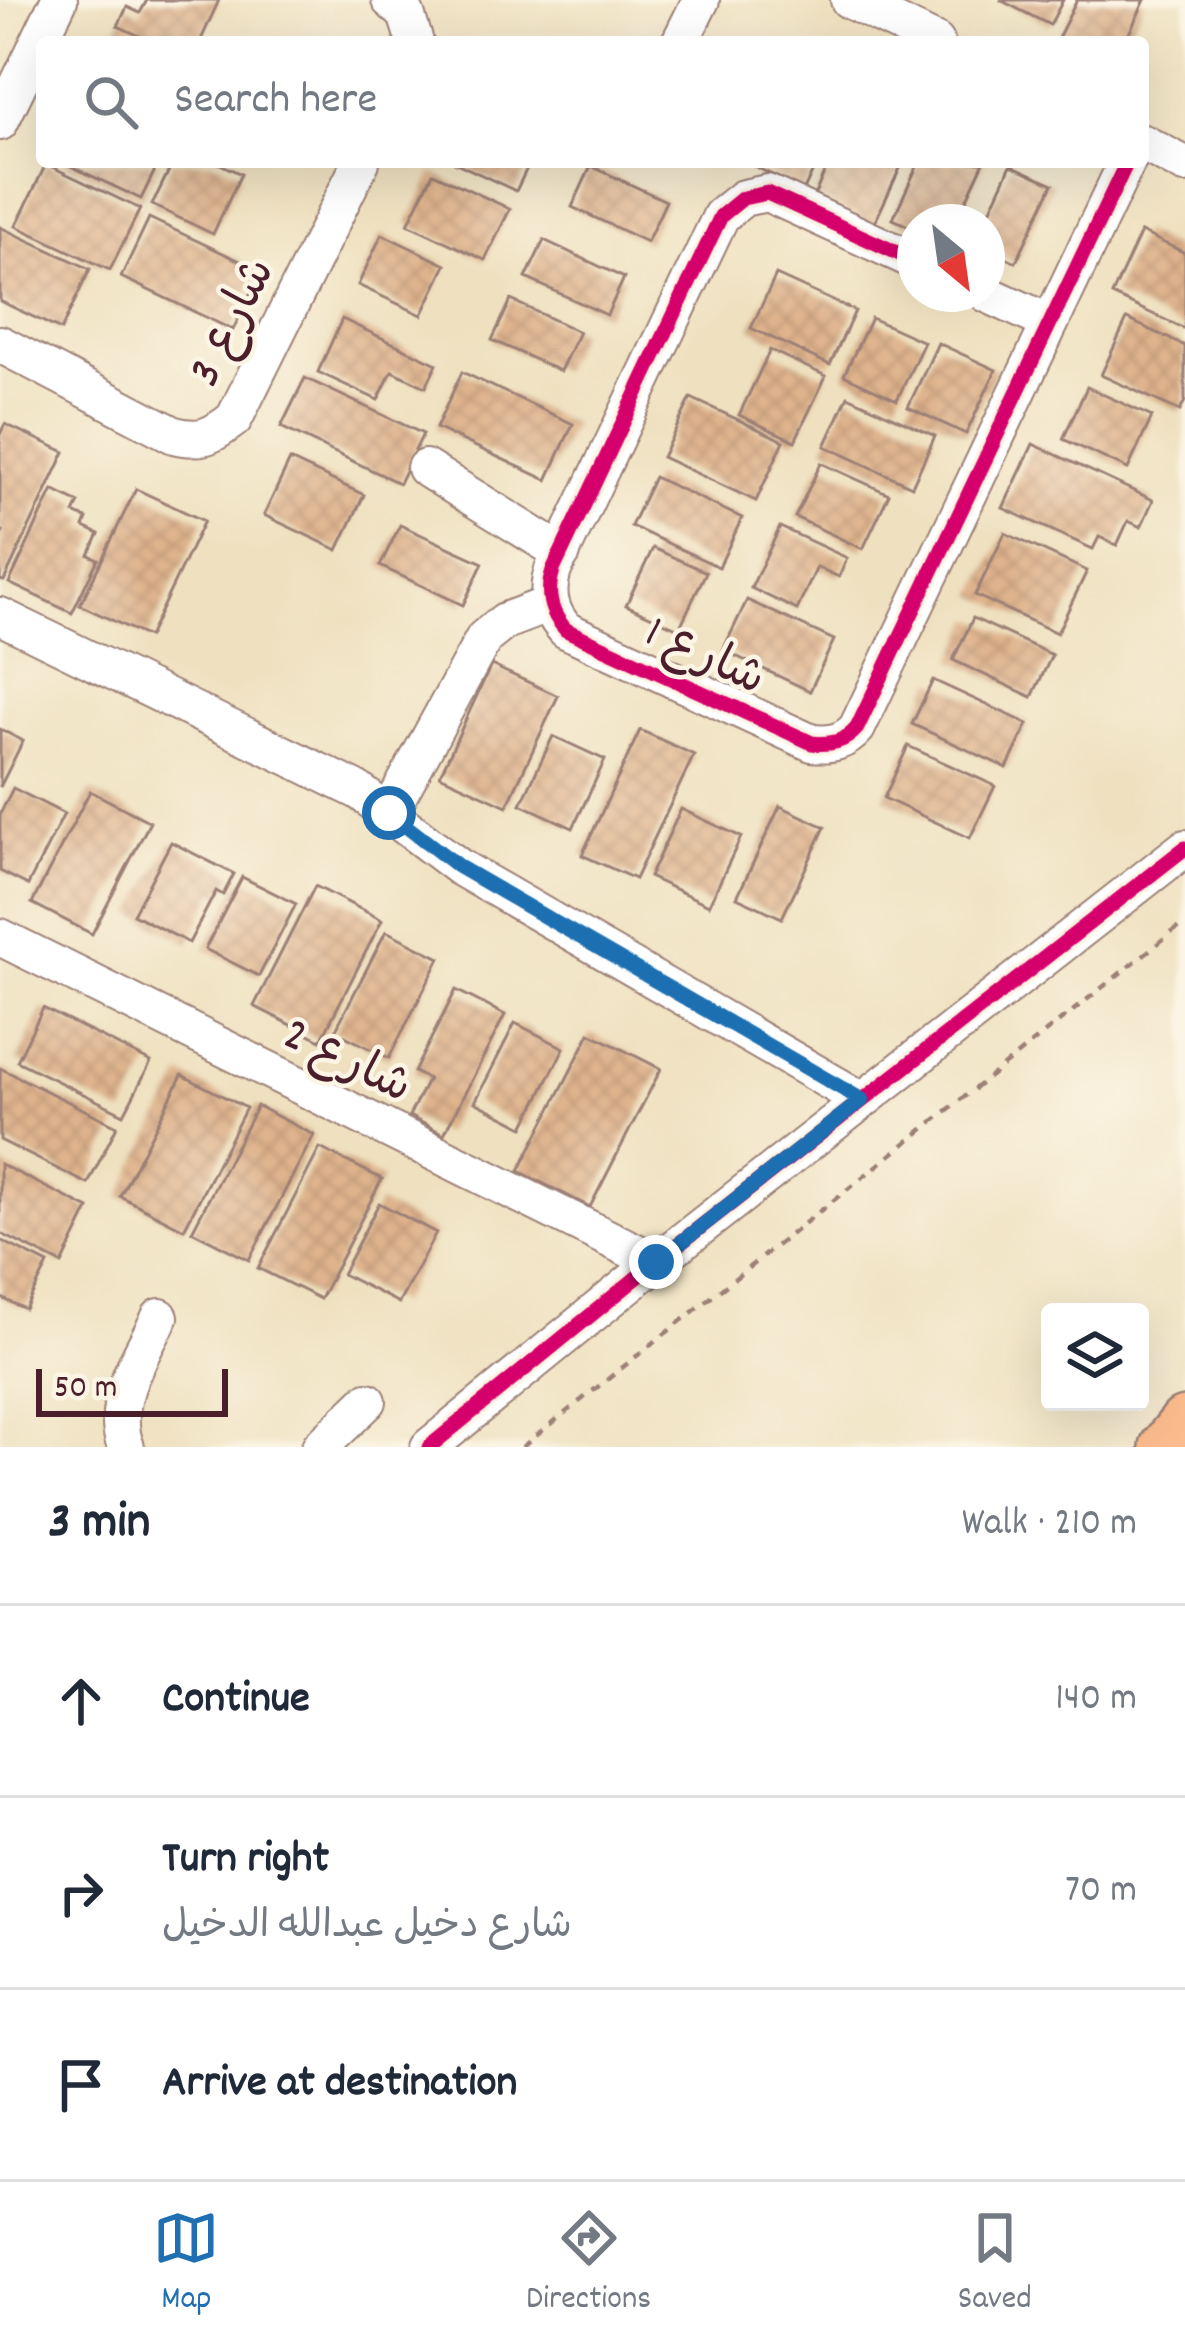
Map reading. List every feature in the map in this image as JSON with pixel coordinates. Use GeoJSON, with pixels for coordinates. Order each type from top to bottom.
{"type":"FeatureCollection","features":[{"type":"Feature","properties":{"kind":"highway"},"geometry":{"type":"LineString","coordinates":[[1166,1447],[1185,1423]]}},
{"type":"Feature","properties":{"kind":"street"},"geometry":{"type":"LineString","coordinates":[[41,36],[58,0]]}},
{"type":"Feature","properties":{"kind":"street"},"geometry":{"type":"LineString","coordinates":[[390,0],[406,14],[413,36]]}},
{"type":"Feature","properties":{"kind":"street"},"geometry":{"type":"LineString","coordinates":[[683,36],[700,0]]}},
{"type":"Feature","properties":{"kind":"street"},"geometry":{"type":"LineString","coordinates":[[849,0],[924,36]]}},
{"type":"Feature","properties":{"kind":"street"},"geometry":{"type":"LineString","coordinates":[[0,122],[36,46]]}},
{"type":"Feature","properties":{"kind":"street"},"geometry":{"type":"LineString","coordinates":[[1149,146],[1185,165]]}},
{"type":"Feature","properties":{"kind":"street","name":"شارع 3"},"geometry":{"type":"LineString","coordinates":[[0,344],[174,435],[193,440],[215,434],[235,419],[359,168]]}},
{"type":"Feature","properties":{"kind":"street","name":"شارع 1"},"geometry":{"type":"LineString","coordinates":[[550,604],[566,630],[812,743],[842,740],[857,728],[1124,168]]}},
{"type":"Feature","properties":{"kind":"street"},"geometry":{"type":"LineString","coordinates":[[389,813],[484,638],[505,621],[550,604],[550,581],[562,553],[721,216],[743,198],[767,193],[897,253]]}},
{"type":"Feature","properties":{"kind":"street"},"geometry":{"type":"LineString","coordinates":[[1005,302],[1050,323]]}},
{"type":"Feature","properties":{"kind":"street"},"geometry":{"type":"LineString","coordinates":[[425,468],[562,553]]}},
{"type":"Feature","properties":{"kind":"street"},"geometry":{"type":"LineString","coordinates":[[0,616],[359,791],[459,867],[862,1100]]}},
{"type":"Feature","properties":{"kind":"street"},"geometry":{"type":"LineString","coordinates":[[429,1447],[656,1262],[1185,848]]}},
{"type":"Feature","properties":{"kind":"street","name":"شارع 2"},"geometry":{"type":"LineString","coordinates":[[3,946],[656,1262]]}},
{"type":"Feature","properties":{"kind":"street"},"geometry":{"type":"LineString","coordinates":[[126,1447],[120,1413],[125,1390],[160,1317]]}},
{"type":"Feature","properties":{"kind":"street"},"geometry":{"type":"LineString","coordinates":[[320,1447],[368,1401]]}},
{"type":"Feature","properties":{"kind":"path"},"geometry":{"type":"LineString","coordinates":[[522,1447],[1185,922]]}},
{"type":"Feature","properties":{"kind":"building"},"geometry":{"type":"Polygon","coordinates":[[[147,0],[219,0],[203,36],[140,36],[118,26],[127,7],[140,13],[147,0]]]}},
{"type":"Feature","properties":{"kind":"building"},"geometry":{"type":"Polygon","coordinates":[[[1000,0],[1063,0],[1050,25],[1000,0]]]}},
{"type":"Feature","properties":{"kind":"building"},"geometry":{"type":"Polygon","coordinates":[[[1077,0],[1145,0],[1128,36],[1059,36],[1077,0]]]}},
{"type":"Feature","properties":{"kind":"building"},"geometry":{"type":"Polygon","coordinates":[[[44,168],[54,168],[140,209],[110,270],[16,226],[44,168]]]}},
{"type":"Feature","properties":{"kind":"building"},"geometry":{"type":"Polygon","coordinates":[[[75,168],[156,168],[141,199],[75,168]]]}},
{"type":"Feature","properties":{"kind":"building"},"geometry":{"type":"Polygon","coordinates":[[[170,168],[228,168],[241,174],[213,234],[152,205],[170,168]]]}},
{"type":"Feature","properties":{"kind":"building"},"geometry":{"type":"Polygon","coordinates":[[[467,168],[527,168],[516,191],[467,168]]]}},
{"type":"Feature","properties":{"kind":"building"},"geometry":{"type":"Polygon","coordinates":[[[590,168],[666,201],[647,242],[572,207],[590,168]]]}},
{"type":"Feature","properties":{"kind":"building"},"geometry":{"type":"Polygon","coordinates":[[[758,168],[814,168],[804,190],[758,168]]]}},
{"type":"Feature","properties":{"kind":"building"},"geometry":{"type":"Polygon","coordinates":[[[826,168],[900,168],[874,224],[814,196],[826,168]]]}},
{"type":"Feature","properties":{"kind":"building"},"geometry":{"type":"Polygon","coordinates":[[[916,168],[981,168],[964,204],[900,204],[916,168]]]}},
{"type":"Feature","properties":{"kind":"building"},"geometry":{"type":"Polygon","coordinates":[[[1010,168],[1053,184],[1016,262],[1005,257],[1005,204],[993,204],[1010,168]]]}},
{"type":"Feature","properties":{"kind":"building"},"geometry":{"type":"Polygon","coordinates":[[[433,173],[510,209],[485,260],[408,224],[433,173]]]}},
{"type":"Feature","properties":{"kind":"building"},"geometry":{"type":"Polygon","coordinates":[[[149,218],[261,271],[233,330],[121,277],[149,218]]]}},
{"type":"Feature","properties":{"kind":"building"},"geometry":{"type":"Polygon","coordinates":[[[0,227],[90,269],[61,330],[0,301],[0,227]]]}},
{"type":"Feature","properties":{"kind":"building"},"geometry":{"type":"Polygon","coordinates":[[[1141,232],[1185,253],[1185,329],[1112,295],[1141,232]]]}},
{"type":"Feature","properties":{"kind":"building"},"geometry":{"type":"Polygon","coordinates":[[[382,234],[446,265],[422,315],[358,285],[382,234]]]}},
{"type":"Feature","properties":{"kind":"building"},"geometry":{"type":"Polygon","coordinates":[[[544,240],[624,278],[607,315],[526,278],[544,240]]]}},
{"type":"Feature","properties":{"kind":"building"},"geometry":{"type":"Polygon","coordinates":[[[776,275],[855,311],[830,365],[751,328],[776,275]]]}},
{"type":"Feature","properties":{"kind":"building"},"geometry":{"type":"Polygon","coordinates":[[[511,300],[579,332],[560,371],[492,340],[511,300]]]}},
{"type":"Feature","properties":{"kind":"building"},"geometry":{"type":"Polygon","coordinates":[[[871,318],[924,342],[897,400],[844,375],[871,318]]]}},
{"type":"Feature","properties":{"kind":"building"},"geometry":{"type":"Polygon","coordinates":[[[342,319],[437,364],[426,387],[392,371],[378,400],[318,372],[342,319]]]}},
{"type":"Feature","properties":{"kind":"building"},"geometry":{"type":"Polygon","coordinates":[[[1127,319],[1185,346],[1185,401],[1180,411],[1101,375],[1127,319]]]}},
{"type":"Feature","properties":{"kind":"building"},"geometry":{"type":"Polygon","coordinates":[[[938,343],[996,370],[966,434],[908,407],[938,343]]]}},
{"type":"Feature","properties":{"kind":"building"},"geometry":{"type":"Polygon","coordinates":[[[770,350],[826,376],[795,441],[739,415],[770,350]]]}},
{"type":"Feature","properties":{"kind":"building"},"geometry":{"type":"Polygon","coordinates":[[[462,372],[573,424],[547,480],[436,428],[462,372]]]}},
{"type":"Feature","properties":{"kind":"building"},"geometry":{"type":"Polygon","coordinates":[[[305,378],[423,434],[399,483],[281,427],[305,378]]]}},
{"type":"Feature","properties":{"kind":"building"},"geometry":{"type":"Polygon","coordinates":[[[1087,387],[1152,417],[1128,469],[1063,439],[1087,387]]]}},
{"type":"Feature","properties":{"kind":"building"},"geometry":{"type":"Polygon","coordinates":[[[848,396],[935,436],[912,486],[825,446],[848,396]]]}},
{"type":"Feature","properties":{"kind":"building"},"geometry":{"type":"Polygon","coordinates":[[[691,398],[784,441],[756,501],[662,457],[691,398]]]}},
{"type":"Feature","properties":{"kind":"building"},"geometry":{"type":"Polygon","coordinates":[[[5,424],[65,452],[4,581],[0,580],[0,434],[5,424]]]}},
{"type":"Feature","properties":{"kind":"building"},"geometry":{"type":"Polygon","coordinates":[[[1033,444],[1153,500],[1141,527],[1128,521],[1117,545],[1099,537],[1093,549],[1003,508],[1033,444]]]}},
{"type":"Feature","properties":{"kind":"building"},"geometry":{"type":"Polygon","coordinates":[[[290,460],[364,495],[338,550],[264,515],[290,460]]]}},
{"type":"Feature","properties":{"kind":"building"},"geometry":{"type":"Polygon","coordinates":[[[821,463],[889,494],[863,549],[795,517],[821,463]]]}},
{"type":"Feature","properties":{"kind":"building"},"geometry":{"type":"Polygon","coordinates":[[[654,477],[742,518],[719,567],[631,526],[654,477]]]}},
{"type":"Feature","properties":{"kind":"building"},"geometry":{"type":"Polygon","coordinates":[[[136,489],[204,521],[148,637],[80,605],[136,489]]]}},
{"type":"Feature","properties":{"kind":"building"},"geometry":{"type":"Polygon","coordinates":[[[53,490],[79,503],[74,513],[87,519],[84,527],[99,534],[89,555],[98,559],[72,613],[9,583],[53,490]]]}},
{"type":"Feature","properties":{"kind":"building"},"geometry":{"type":"Polygon","coordinates":[[[400,525],[483,563],[463,605],[380,566],[400,525]]]}},
{"type":"Feature","properties":{"kind":"building"},"geometry":{"type":"Polygon","coordinates":[[[780,527],[847,558],[839,577],[817,567],[797,610],[751,588],[780,527]]]}},
{"type":"Feature","properties":{"kind":"building"},"geometry":{"type":"Polygon","coordinates":[[[1005,533],[1087,571],[1057,633],[975,595],[1005,533]]]}},
{"type":"Feature","properties":{"kind":"building"},"geometry":{"type":"Polygon","coordinates":[[[653,548],[706,572],[679,629],[626,605],[653,548]]]}},
{"type":"Feature","properties":{"kind":"building"},"geometry":{"type":"Polygon","coordinates":[[[747,600],[834,640],[810,691],[723,650],[747,600]]]}},
{"type":"Feature","properties":{"kind":"building"},"geometry":{"type":"Polygon","coordinates":[[[973,618],[1052,655],[1032,697],[953,660],[973,618]]]}},
{"type":"Feature","properties":{"kind":"building"},"geometry":{"type":"Polygon","coordinates":[[[491,665],[558,696],[507,806],[440,775],[491,665]]]}},
{"type":"Feature","properties":{"kind":"building"},"geometry":{"type":"Polygon","coordinates":[[[933,680],[1028,724],[1007,768],[912,724],[933,680]]]}},
{"type":"Feature","properties":{"kind":"building"},"geometry":{"type":"Polygon","coordinates":[[[0,729],[23,741],[0,787],[0,729]]]}},
{"type":"Feature","properties":{"kind":"building"},"geometry":{"type":"Polygon","coordinates":[[[640,730],[694,755],[635,879],[582,855],[640,730]]]}},
{"type":"Feature","properties":{"kind":"building"},"geometry":{"type":"Polygon","coordinates":[[[553,736],[605,760],[573,828],[521,804],[553,736]]]}},
{"type":"Feature","properties":{"kind":"building"},"geometry":{"type":"Polygon","coordinates":[[[908,746],[995,786],[970,838],[884,798],[908,746]]]}},
{"type":"Feature","properties":{"kind":"building"},"geometry":{"type":"Polygon","coordinates":[[[13,788],[64,814],[28,885],[0,871],[0,814],[13,788]]]}},
{"type":"Feature","properties":{"kind":"building"},"geometry":{"type":"Polygon","coordinates":[[[90,791],[150,822],[92,934],[32,903],[90,791]]]}},
{"type":"Feature","properties":{"kind":"building"},"geometry":{"type":"Polygon","coordinates":[[[780,806],[825,827],[782,918],[737,897],[780,806]]]}},
{"type":"Feature","properties":{"kind":"building"},"geometry":{"type":"Polygon","coordinates":[[[681,809],[741,837],[709,905],[649,877],[681,809]]]}},
{"type":"Feature","properties":{"kind":"building"},"geometry":{"type":"Polygon","coordinates":[[[171,842],[234,874],[223,895],[216,891],[189,943],[133,914],[171,842]]]}},
{"type":"Feature","properties":{"kind":"building"},"geometry":{"type":"Polygon","coordinates":[[[242,877],[296,904],[259,976],[205,949],[242,877]]]}},
{"type":"Feature","properties":{"kind":"building"},"geometry":{"type":"Polygon","coordinates":[[[315,886],[382,920],[321,1040],[254,1006],[315,886]]]}},
{"type":"Feature","properties":{"kind":"building"},"geometry":{"type":"Polygon","coordinates":[[[386,931],[440,958],[389,1058],[335,1031],[386,931]]]}},
{"type":"Feature","properties":{"kind":"building"},"geometry":{"type":"Polygon","coordinates":[[[456,990],[505,1015],[444,1134],[409,1116],[428,1079],[414,1072],[456,990]]]}},
{"type":"Feature","properties":{"kind":"building"},"geometry":{"type":"Polygon","coordinates":[[[43,1008],[151,1062],[124,1114],[17,1061],[43,1008]]]}},
{"type":"Feature","properties":{"kind":"building"},"geometry":{"type":"Polygon","coordinates":[[[515,1023],[564,1048],[524,1127],[475,1102],[515,1023]]]}},
{"type":"Feature","properties":{"kind":"building"},"geometry":{"type":"Polygon","coordinates":[[[590,1033],[661,1069],[590,1207],[519,1171],[590,1033]]]}},
{"type":"Feature","properties":{"kind":"building"},"geometry":{"type":"Polygon","coordinates":[[[0,1068],[117,1126],[88,1184],[0,1140],[0,1068]]]}},
{"type":"Feature","properties":{"kind":"building"},"geometry":{"type":"Polygon","coordinates":[[[182,1075],[246,1108],[184,1229],[120,1196],[182,1075]]]}},
{"type":"Feature","properties":{"kind":"building"},"geometry":{"type":"Polygon","coordinates":[[[257,1106],[314,1135],[249,1260],[192,1231],[257,1106]]]}},
{"type":"Feature","properties":{"kind":"building"},"geometry":{"type":"Polygon","coordinates":[[[320,1148],[382,1179],[320,1299],[258,1268],[320,1148]]]}},
{"type":"Feature","properties":{"kind":"building"},"geometry":{"type":"Polygon","coordinates":[[[0,1164],[89,1209],[62,1264],[0,1233],[0,1164]]]}},
{"type":"Feature","properties":{"kind":"building"},"geometry":{"type":"Polygon","coordinates":[[[379,1203],[436,1233],[399,1303],[342,1274],[379,1203]]]}},
{"type":"Feature","properties":{"kind":"building"},"geometry":{"type":"Polygon","coordinates":[[[0,1240],[48,1264],[25,1309],[0,1297],[0,1240]]]}},
{"type":"Feature","properties":{"kind":"cycle path"},"geometry":{"type":"LineString","coordinates":[[897,253],[767,193],[743,198],[721,216],[553,570],[551,602],[566,630],[812,743],[837,742],[852,733],[1124,168]]}},
{"type":"Feature","properties":{"kind":"cycle path"},"geometry":{"type":"LineString","coordinates":[[429,1447],[656,1262],[1185,848]]}},
{"type":"Feature","properties":{"kind":"route"},"geometry":{"type":"LineString","coordinates":[[389,813],[459,867],[862,1100],[656,1262]]}}]}
